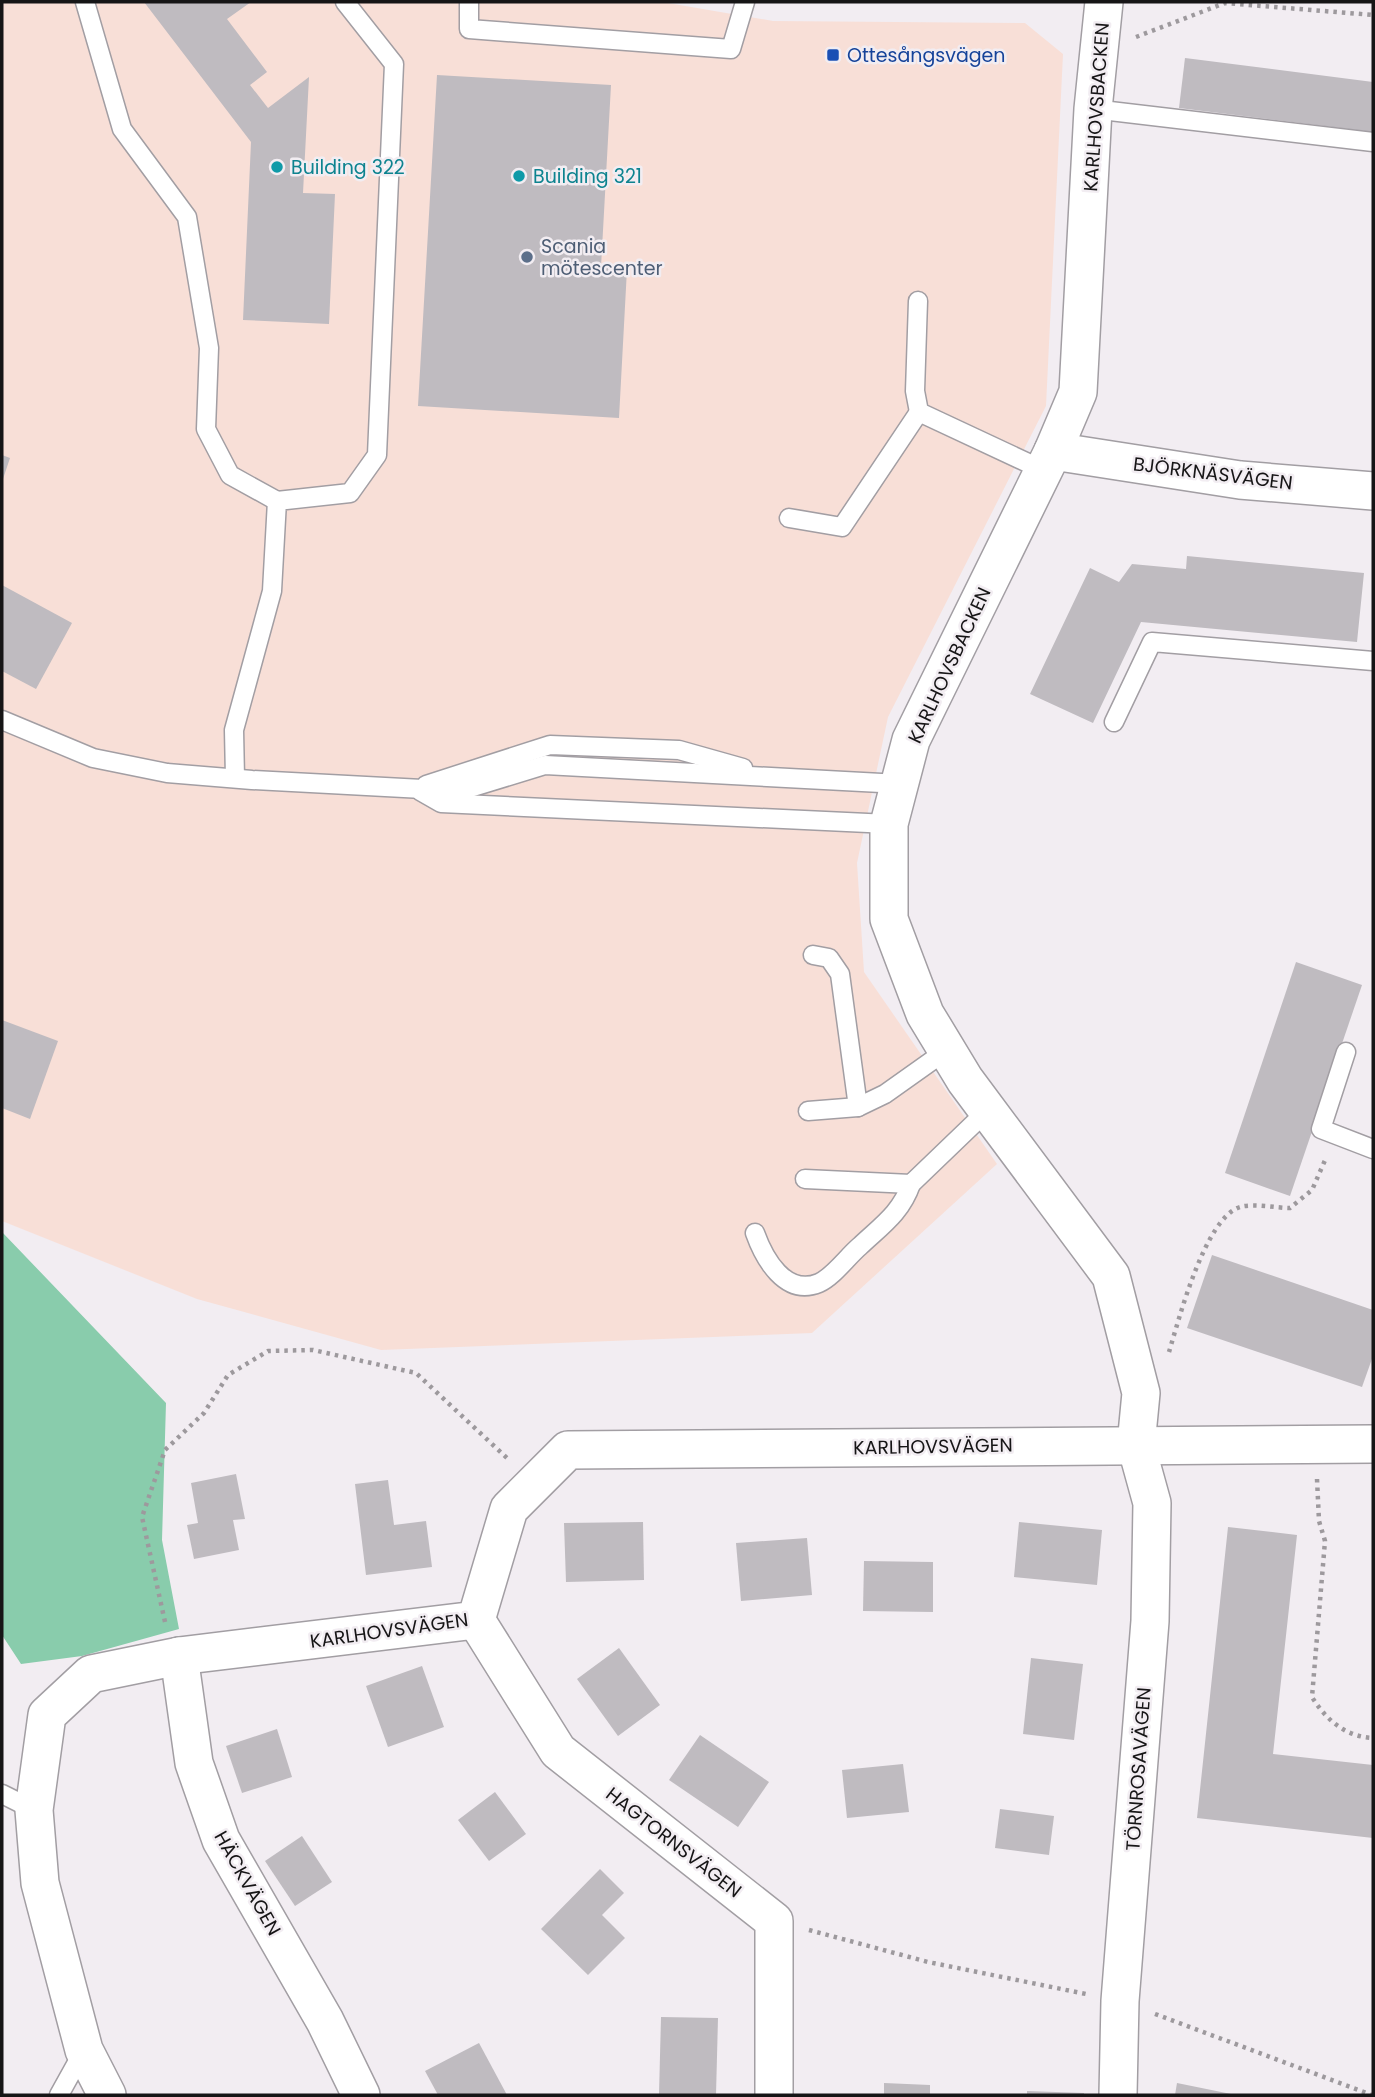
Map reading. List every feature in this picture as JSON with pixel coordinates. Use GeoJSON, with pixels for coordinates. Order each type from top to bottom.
{"type":"FeatureCollection","features":[{"type":"Feature","properties":{"kind":"street","name":"KARLHOVSBACKEN"},"geometry":{"type":"LineString","coordinates":[[1104,2],[1093,109],[1078,392],[1048,461],[911,740],[889,824],[889,919],[925,1014],[947,1050],[1111,1276],[1141,1393],[1136,1444]]}},
{"type":"Feature","properties":{"kind":"street","name":"BJÖRKNÄSVÄGEN"},"geometry":{"type":"LineString","coordinates":[[1048,461],[1373,491]]}},
{"type":"Feature","properties":{"kind":"street","name":"KARLHOVSVÄGEN"},"geometry":{"type":"LineString","coordinates":[[107,2095],[84,2050],[40,1882],[34,1810],[47,1715],[71,1689],[91,1674],[179,1656],[476,1620],[509,1509],[568,1450],[1316,1442],[1373,1444]]}},
{"type":"Feature","properties":{"kind":"street","name":"TÖRNROSAVÄGEN"},"geometry":{"type":"LineString","coordinates":[[1118,2095],[1120,2001],[1150,1621],[1153,1503],[1136,1444]]}},
{"type":"Feature","properties":{"kind":"street","name":"HAGTORNSVÄGEN"},"geometry":{"type":"LineString","coordinates":[[476,1620],[558,1751],[774,1921]]}},
{"type":"Feature","properties":{"kind":"street","name":"HÄCKVÄGEN"},"geometry":{"type":"LineString","coordinates":[[179,1656],[194,1763],[221,1840],[325,2021],[361,2095]]}},
{"type":"Feature","properties":{"kind":"street"},"geometry":{"type":"LineString","coordinates":[[774,1921],[774,2095]]}},
{"type":"Feature","properties":{"kind":"lane"},"geometry":{"type":"LineString","coordinates":[[85,2],[122,129],[187,217],[209,348],[206,429],[230,475],[277,501],[350,493],[377,455],[394,64],[345,2]]}},
{"type":"Feature","properties":{"kind":"lane"},"geometry":{"type":"LineString","coordinates":[[469,2],[469,29],[732,49],[745,2]]}},
{"type":"Feature","properties":{"kind":"lane"},"geometry":{"type":"LineString","coordinates":[[1093,109],[1373,142]]}},
{"type":"Feature","properties":{"kind":"lane"},"geometry":{"type":"LineString","coordinates":[[789,518],[842,527],[919,412],[915,391],[918,301]]}},
{"type":"Feature","properties":{"kind":"lane"},"geometry":{"type":"LineString","coordinates":[[919,412],[1048,461]]}},
{"type":"Feature","properties":{"kind":"lane"},"geometry":{"type":"LineString","coordinates":[[235,778],[234,730],[272,591],[277,501]]}},
{"type":"Feature","properties":{"kind":"lane"},"geometry":{"type":"LineString","coordinates":[[1114,722],[1152,642],[1373,661]]}},
{"type":"Feature","properties":{"kind":"lane"},"geometry":{"type":"LineString","coordinates":[[2,720],[93,758],[167,773],[235,778],[460,791],[545,765],[900,784]]}},
{"type":"Feature","properties":{"kind":"lane"},"geometry":{"type":"LineString","coordinates":[[416,788],[441,803],[889,824]]}},
{"type":"Feature","properties":{"kind":"lane"},"geometry":{"type":"LineString","coordinates":[[813,955],[829,958],[840,974],[858,1107]]}},
{"type":"Feature","properties":{"kind":"lane"},"geometry":{"type":"LineString","coordinates":[[808,1111],[858,1107],[885,1094],[947,1050]]}},
{"type":"Feature","properties":{"kind":"lane"},"geometry":{"type":"LineString","coordinates":[[1346,1052],[1321,1129],[1373,1149]]}},
{"type":"Feature","properties":{"kind":"lane"},"geometry":{"type":"LineString","coordinates":[[755,1233],[764,1257],[780,1277],[800,1285],[820,1283],[903,1205],[912,1184],[988,1110]]}},
{"type":"Feature","properties":{"kind":"lane"},"geometry":{"type":"LineString","coordinates":[[805,1179],[912,1184]]}},
{"type":"Feature","properties":{"kind":"lane"},"geometry":{"type":"LineString","coordinates":[[2,1794],[34,1810]]}},
{"type":"Feature","properties":{"kind":"lane"},"geometry":{"type":"LineString","coordinates":[[59,2095],[84,2050]]}},
{"type":"Feature","properties":{"kind":"path"},"geometry":{"type":"LineString","coordinates":[[1100,51],[1226,2],[1373,15]]}},
{"type":"Feature","properties":{"kind":"path"},"geometry":{"type":"LineString","coordinates":[[1141,1393],[1166,1364],[1196,1268],[1223,1219],[1240,1207],[1290,1208],[1312,1189],[1337,1135]]}},
{"type":"Feature","properties":{"kind":"path"},"geometry":{"type":"LineString","coordinates":[[179,1656],[161,1610],[142,1517],[164,1450],[204,1413],[228,1375],[268,1351],[313,1350],[416,1373],[534,1483]]}},
{"type":"Feature","properties":{"kind":"path"},"geometry":{"type":"LineString","coordinates":[[1316,1442],[1319,1521],[1325,1541],[1312,1697],[1321,1712],[1336,1725],[1357,1737],[1373,1738]]}},
{"type":"Feature","properties":{"kind":"path"},"geometry":{"type":"LineString","coordinates":[[774,1921],[928,1962],[1120,2001],[1372,2095]]}},
{"type":"Feature","properties":{"kind":"shaded area"},"geometry":{"type":"Polygon","coordinates":[[[2,2],[662,2],[773,21],[1025,23],[1063,54],[1046,406],[888,717],[857,863],[864,972],[997,1164],[812,1333],[381,1350],[197,1299],[2,1221],[2,2]]]}},
{"type":"Feature","properties":{"kind":"green space"},"geometry":{"type":"Polygon","coordinates":[[[2,1232],[166,1403],[162,1540],[179,1629],[82,1656],[21,1664],[2,1635],[2,1232]]]}},
{"type":"Feature","properties":{"kind":"building","name":"Building 322"},"geometry":{"type":"Polygon","coordinates":[[[144,2],[251,2],[227,19],[267,72],[250,85],[268,108],[309,77],[303,193],[335,194],[329,324],[243,320],[251,142],[144,2]]]}},
{"type":"Feature","properties":{"kind":"building"},"geometry":{"type":"Polygon","coordinates":[[[1185,58],[1373,82],[1373,132],[1179,108],[1185,58]]]}},
{"type":"Feature","properties":{"kind":"building","name":"Building 321"},"geometry":{"type":"Polygon","coordinates":[[[437,75],[611,85],[601,267],[627,269],[619,418],[418,406],[437,75]]]}},
{"type":"Feature","properties":{"kind":"building"},"geometry":{"type":"Polygon","coordinates":[[[2,455],[10,458],[2,482],[2,455]]]}},
{"type":"Feature","properties":{"kind":"building"},"geometry":{"type":"Polygon","coordinates":[[[1187,556],[1364,573],[1357,642],[1141,622],[1093,723],[1030,694],[1090,568],[1119,582],[1132,564],[1186,569],[1187,556]]]}},
{"type":"Feature","properties":{"kind":"building"},"geometry":{"type":"Polygon","coordinates":[[[2,585],[72,623],[36,689],[2,671],[2,585]]]}},
{"type":"Feature","properties":{"kind":"building"},"geometry":{"type":"Polygon","coordinates":[[[1296,962],[1362,985],[1290,1196],[1225,1173],[1296,962]]]}},
{"type":"Feature","properties":{"kind":"building"},"geometry":{"type":"Polygon","coordinates":[[[2,1020],[58,1041],[30,1119],[2,1108],[2,1020]]]}},
{"type":"Feature","properties":{"kind":"building"},"geometry":{"type":"Polygon","coordinates":[[[1212,1255],[1373,1310],[1373,1356],[1362,1387],[1187,1328],[1212,1255]]]}},
{"type":"Feature","properties":{"kind":"building"},"geometry":{"type":"Polygon","coordinates":[[[236,1474],[245,1519],[233,1520],[239,1550],[194,1559],[187,1525],[198,1523],[191,1483],[236,1474]]]}},
{"type":"Feature","properties":{"kind":"building"},"geometry":{"type":"Polygon","coordinates":[[[388,1480],[394,1525],[426,1521],[432,1567],[366,1575],[355,1484],[388,1480]]]}},
{"type":"Feature","properties":{"kind":"building"},"geometry":{"type":"Polygon","coordinates":[[[643,1522],[644,1580],[566,1582],[564,1523],[643,1522]]]}},
{"type":"Feature","properties":{"kind":"building"},"geometry":{"type":"Polygon","coordinates":[[[1019,1522],[1102,1530],[1097,1585],[1014,1577],[1019,1522]]]}},
{"type":"Feature","properties":{"kind":"building"},"geometry":{"type":"Polygon","coordinates":[[[1228,1527],[1297,1535],[1273,1754],[1373,1765],[1373,1838],[1197,1818],[1228,1527]]]}},
{"type":"Feature","properties":{"kind":"building"},"geometry":{"type":"Polygon","coordinates":[[[807,1538],[812,1595],[741,1601],[736,1543],[807,1538]]]}},
{"type":"Feature","properties":{"kind":"building"},"geometry":{"type":"Polygon","coordinates":[[[864,1561],[933,1562],[933,1612],[863,1611],[864,1561]]]}},
{"type":"Feature","properties":{"kind":"building"},"geometry":{"type":"Polygon","coordinates":[[[619,1648],[660,1705],[618,1736],[577,1679],[619,1648]]]}},
{"type":"Feature","properties":{"kind":"building"},"geometry":{"type":"Polygon","coordinates":[[[1031,1658],[1083,1664],[1074,1740],[1023,1734],[1031,1658]]]}},
{"type":"Feature","properties":{"kind":"building"},"geometry":{"type":"Polygon","coordinates":[[[422,1666],[444,1727],[388,1747],[366,1686],[422,1666]]]}},
{"type":"Feature","properties":{"kind":"building"},"geometry":{"type":"Polygon","coordinates":[[[277,1729],[292,1777],[242,1793],[226,1746],[277,1729]]]}},
{"type":"Feature","properties":{"kind":"building"},"geometry":{"type":"Polygon","coordinates":[[[700,1735],[769,1782],[738,1827],[669,1780],[700,1735]]]}},
{"type":"Feature","properties":{"kind":"building"},"geometry":{"type":"Polygon","coordinates":[[[903,1764],[909,1812],[847,1818],[842,1770],[903,1764]]]}},
{"type":"Feature","properties":{"kind":"building"},"geometry":{"type":"Polygon","coordinates":[[[495,1792],[526,1834],[489,1861],[458,1820],[495,1792]]]}},
{"type":"Feature","properties":{"kind":"building"},"geometry":{"type":"Polygon","coordinates":[[[1000,1809],[1054,1816],[1049,1855],[995,1848],[1000,1809]]]}},
{"type":"Feature","properties":{"kind":"building"},"geometry":{"type":"Polygon","coordinates":[[[302,1836],[332,1882],[295,1906],[265,1861],[302,1836]]]}},
{"type":"Feature","properties":{"kind":"building"},"geometry":{"type":"Polygon","coordinates":[[[600,1869],[624,1893],[602,1915],[625,1938],[588,1975],[541,1929],[600,1869]]]}},
{"type":"Feature","properties":{"kind":"building"},"geometry":{"type":"Polygon","coordinates":[[[661,2017],[718,2018],[716,2095],[659,2095],[661,2017]]]}},
{"type":"Feature","properties":{"kind":"building"},"geometry":{"type":"Polygon","coordinates":[[[479,2043],[507,2095],[438,2095],[425,2071],[479,2043]]]}},
{"type":"Feature","properties":{"kind":"building"},"geometry":{"type":"Polygon","coordinates":[[[884,2083],[930,2085],[930,2095],[884,2095],[884,2083]]]}},
{"type":"Feature","properties":{"kind":"building"},"geometry":{"type":"Polygon","coordinates":[[[1177,2083],[1231,2094],[1231,2095],[1175,2095],[1177,2083]]]}},
{"type":"Feature","properties":{"kind":"building"},"geometry":{"type":"Polygon","coordinates":[[[1027,2091],[1084,2093],[1084,2095],[1027,2095],[1027,2091]]]}},
{"type":"Feature","properties":{"kind":"place","name":"Ottesångsvägen"},"geometry":{"type":"Point","coordinates":[833,55]}},
{"type":"Feature","properties":{"kind":"place","name":"Building 322"},"geometry":{"type":"Point","coordinates":[277,167]}},
{"type":"Feature","properties":{"kind":"place","name":"Building 321"},"geometry":{"type":"Point","coordinates":[519,176]}},
{"type":"Feature","properties":{"kind":"place","name":"Scania mötescenter"},"geometry":{"type":"Point","coordinates":[527,257]}}]}
